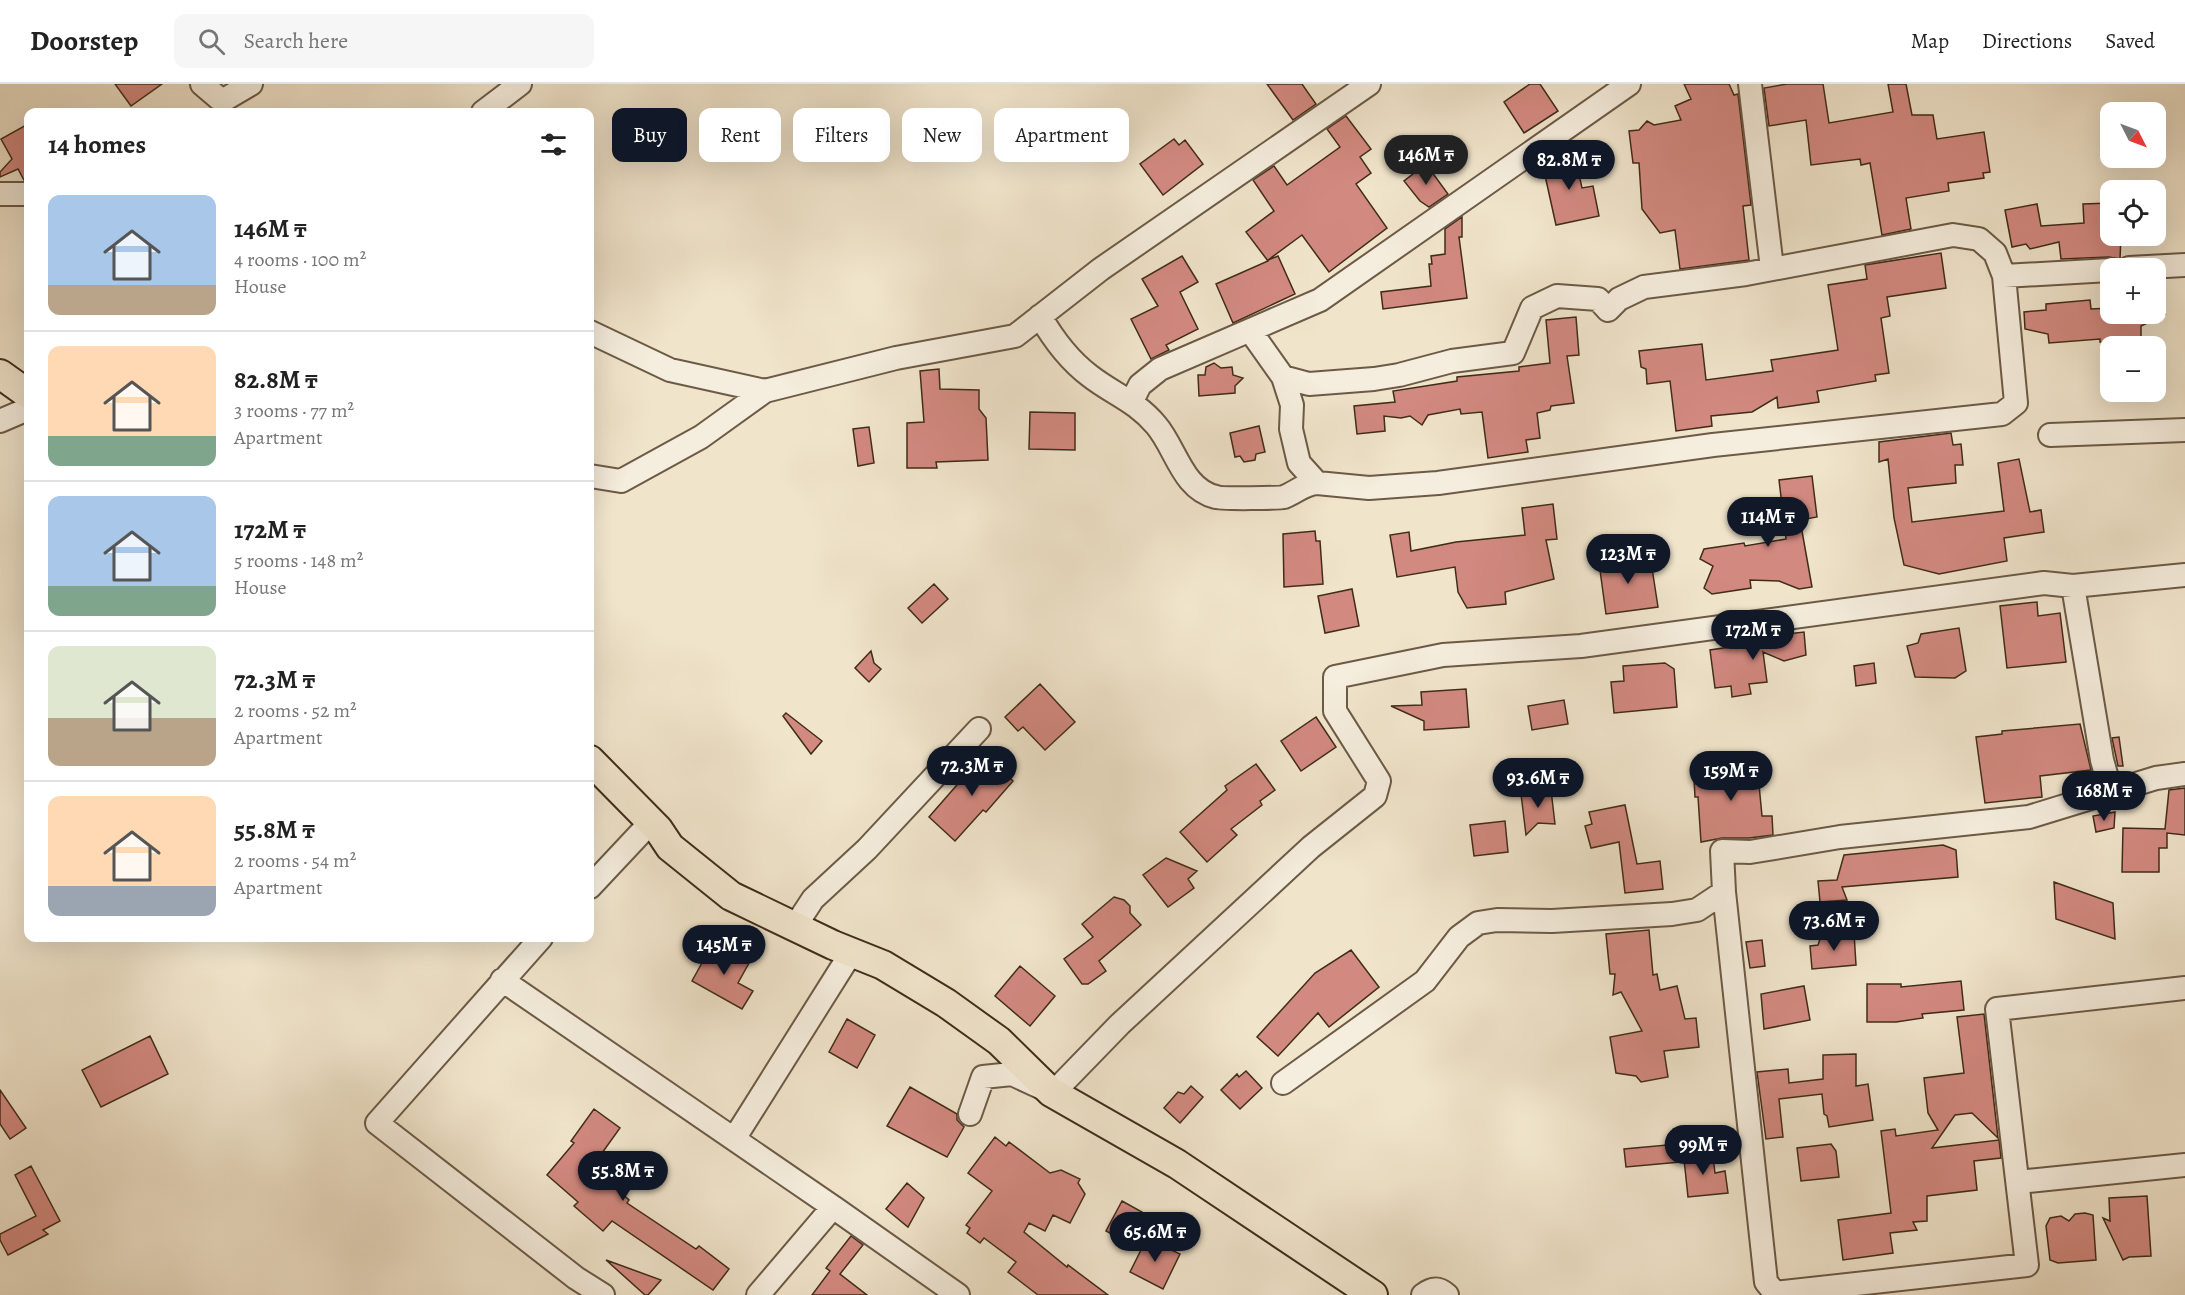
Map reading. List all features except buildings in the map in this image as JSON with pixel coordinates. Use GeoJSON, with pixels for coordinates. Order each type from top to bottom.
{"type":"FeatureCollection","features":[{"type":"Feature","properties":{"kind":"main road"},"geometry":{"type":"LineString","coordinates":[[0,374],[24,391]]}},
{"type":"Feature","properties":{"kind":"main road"},"geometry":{"type":"LineString","coordinates":[[594,764],[651,822],[670,847],[731,896],[794,928],[883,966],[946,1003],[999,1041],[1053,1094],[1177,1164],[1373,1295]]}},
{"type":"Feature","properties":{"kind":"street"},"geometry":{"type":"LineString","coordinates":[[202,84],[229,107],[251,84]]}},
{"type":"Feature","properties":{"kind":"street"},"geometry":{"type":"LineString","coordinates":[[488,108],[520,84]]}},
{"type":"Feature","properties":{"kind":"street"},"geometry":{"type":"LineString","coordinates":[[594,477],[621,481],[701,437],[765,391],[896,358],[1015,336],[1111,262],[1369,84]]}},
{"type":"Feature","properties":{"kind":"street"},"geometry":{"type":"LineString","coordinates":[[1132,401],[1140,385],[1160,369],[1185,356],[1208,351],[1320,300],[1629,84]]}},
{"type":"Feature","properties":{"kind":"street"},"geometry":{"type":"LineString","coordinates":[[1750,84],[1772,268]]}},
{"type":"Feature","properties":{"kind":"street"},"geometry":{"type":"LineString","coordinates":[[0,194],[24,194]]}},
{"type":"Feature","properties":{"kind":"street"},"geometry":{"type":"LineString","coordinates":[[1040,316],[1051,335],[1089,375],[1132,401],[1157,426],[1182,470],[1204,494],[1218,498],[1283,498],[1306,484],[1317,483],[1369,488],[1438,483],[1713,445],[2002,414],[2016,403],[2004,276],[1995,253],[1979,239],[1953,235],[1746,274],[1644,287],[1619,299],[1608,310],[1598,299],[1557,296],[1532,308],[1512,353],[1452,361],[1374,379],[1309,384],[1283,377]]}},
{"type":"Feature","properties":{"kind":"street"},"geometry":{"type":"LineString","coordinates":[[2166,266],[2185,265]]}},
{"type":"Feature","properties":{"kind":"street"},"geometry":{"type":"LineString","coordinates":[[2004,276],[2100,271]]}},
{"type":"Feature","properties":{"kind":"street"},"geometry":{"type":"LineString","coordinates":[[1251,332],[1283,377],[1292,405],[1291,429],[1299,464],[1317,483]]}},
{"type":"Feature","properties":{"kind":"street"},"geometry":{"type":"LineString","coordinates":[[594,334],[670,370],[765,391]]}},
{"type":"Feature","properties":{"kind":"street"},"geometry":{"type":"LineString","coordinates":[[0,421],[24,411]]}},
{"type":"Feature","properties":{"kind":"street"},"geometry":{"type":"LineString","coordinates":[[2050,435],[2185,430]]}},
{"type":"Feature","properties":{"kind":"street"},"geometry":{"type":"LineString","coordinates":[[970,1114],[983,1077],[1012,1074],[1053,1094],[1120,1024],[1293,864],[1375,796],[1379,781],[1335,711],[1335,677],[1443,655],[1581,646],[2044,583],[2073,586],[2185,575]]}},
{"type":"Feature","properties":{"kind":"street"},"geometry":{"type":"LineString","coordinates":[[2073,586],[2102,760],[2111,792]]}},
{"type":"Feature","properties":{"kind":"street"},"geometry":{"type":"LineString","coordinates":[[794,928],[813,899],[867,849],[979,729]]}},
{"type":"Feature","properties":{"kind":"street"},"geometry":{"type":"LineString","coordinates":[[2185,774],[2156,778],[2029,817],[1840,837],[1750,852],[1722,851],[1724,892],[1766,1281],[1775,1293],[2027,1265],[1997,1009],[2185,988]]}},
{"type":"Feature","properties":{"kind":"street"},"geometry":{"type":"LineString","coordinates":[[594,883],[651,822]]}},
{"type":"Feature","properties":{"kind":"street"},"geometry":{"type":"LineString","coordinates":[[1283,1083],[1425,981],[1459,937],[1478,923],[1497,920],[1552,921],[1672,915],[1697,910],[1724,892]]}},
{"type":"Feature","properties":{"kind":"street"},"geometry":{"type":"LineString","coordinates":[[538,942],[501,980],[377,1123],[576,1278],[603,1295]]}},
{"type":"Feature","properties":{"kind":"street"},"geometry":{"type":"LineString","coordinates":[[734,1139],[851,952]]}},
{"type":"Feature","properties":{"kind":"street"},"geometry":{"type":"LineString","coordinates":[[501,980],[958,1295]]}},
{"type":"Feature","properties":{"kind":"street"},"geometry":{"type":"LineString","coordinates":[[2018,1182],[2185,1165]]}},
{"type":"Feature","properties":{"kind":"street"},"geometry":{"type":"LineString","coordinates":[[758,1295],[833,1207]]}},
{"type":"Feature","properties":{"kind":"street"},"geometry":{"type":"LineString","coordinates":[[1423,1295],[1431,1289],[1440,1289],[1447,1295]]}}]}
